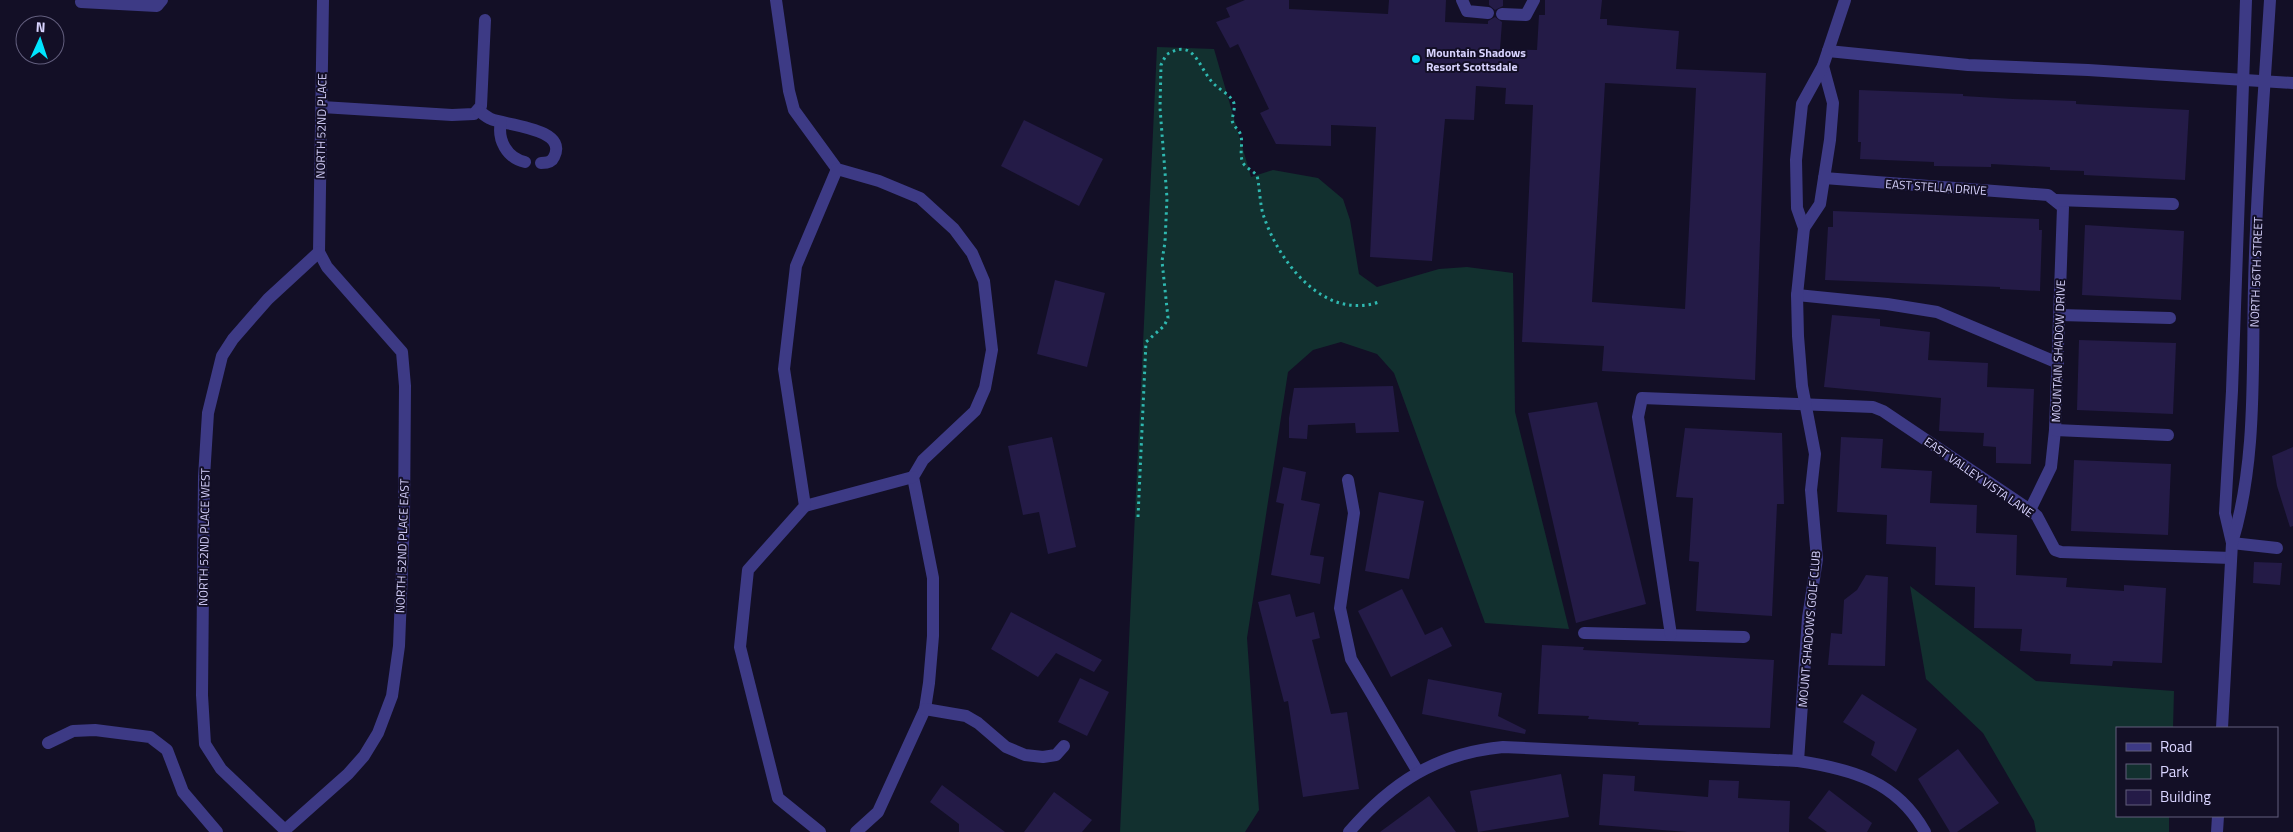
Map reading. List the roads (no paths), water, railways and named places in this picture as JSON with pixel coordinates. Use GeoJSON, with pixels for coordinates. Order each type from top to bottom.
{"type":"FeatureCollection","features":[{"type":"Feature","properties":{"kind":"street"},"geometry":{"type":"LineString","coordinates":[[81,2],[157,6],[162,0]]}},
{"type":"Feature","properties":{"kind":"street","name":"NORTH 52ND PLACE"},"geometry":{"type":"LineString","coordinates":[[319,252],[323,0]]}},
{"type":"Feature","properties":{"kind":"street"},"geometry":{"type":"LineString","coordinates":[[776,0],[789,91],[794,110],[836,169],[879,181],[920,198],[954,229],[972,253],[984,281],[992,350],[985,388],[974,411],[923,460],[913,477],[933,578],[933,636],[925,709],[878,812],[856,832]]}},
{"type":"Feature","properties":{"kind":"street"},"geometry":{"type":"LineString","coordinates":[[1462,0],[1467,11],[1488,13]]}},
{"type":"Feature","properties":{"kind":"street"},"geometry":{"type":"LineString","coordinates":[[1502,14],[1526,15],[1534,0]]}},
{"type":"Feature","properties":{"kind":"street"},"geometry":{"type":"LineString","coordinates":[[1804,228],[1797,208],[1796,189],[1796,160],[1802,104],[1823,66],[1845,0]]}},
{"type":"Feature","properties":{"kind":"street","name":"NORTH 56TH STREET"},"geometry":{"type":"LineString","coordinates":[[2232,543],[2225,513],[2232,391],[2246,0]]}},
{"type":"Feature","properties":{"kind":"street","name":"NORTH 56TH STREET"},"geometry":{"type":"LineString","coordinates":[[2222,727],[2232,543],[2240,515],[2251,401],[2254,268],[2270,0]]}},
{"type":"Feature","properties":{"kind":"street"},"geometry":{"type":"LineString","coordinates":[[322,107],[452,115],[474,114],[481,106],[485,20]]}},
{"type":"Feature","properties":{"kind":"street"},"geometry":{"type":"LineString","coordinates":[[1828,51],[1968,65],[2088,70],[2265,83],[2293,83]]}},
{"type":"Feature","properties":{"kind":"street"},"geometry":{"type":"LineString","coordinates":[[1804,228],[1820,204],[1833,102],[1823,66]]}},
{"type":"Feature","properties":{"kind":"street"},"geometry":{"type":"LineString","coordinates":[[478,110],[491,120],[539,131],[552,139],[556,148],[554,158],[541,163]]}},
{"type":"Feature","properties":{"kind":"street"},"geometry":{"type":"LineString","coordinates":[[501,122],[500,134],[504,146],[513,158],[525,162]]}},
{"type":"Feature","properties":{"kind":"street"},"geometry":{"type":"LineString","coordinates":[[805,506],[784,369],[796,266],[836,169]]}},
{"type":"Feature","properties":{"kind":"street","name":"EAST STELLA DRIVE"},"geometry":{"type":"LineString","coordinates":[[1824,178],[2052,197],[2173,204]]}},
{"type":"Feature","properties":{"kind":"street","name":"MOUNTAIN SHADOW DRIVE"},"geometry":{"type":"LineString","coordinates":[[2030,510],[2052,466],[2055,430],[2063,207],[2052,197]]}},
{"type":"Feature","properties":{"kind":"street","name":"MOUNT SHADOWS GOLF CLUB"},"geometry":{"type":"LineString","coordinates":[[1798,761],[1808,618],[1817,559],[1811,490],[1816,454],[1802,386],[1797,295],[1804,228]]}},
{"type":"Feature","properties":{"kind":"street","name":"NORTH 52ND PLACE EAST"},"geometry":{"type":"LineString","coordinates":[[284,831],[348,774],[364,756],[378,733],[392,696],[398,646],[404,508],[405,386],[402,352],[385,330],[327,268],[319,252]]}},
{"type":"Feature","properties":{"kind":"street","name":"NORTH 52ND PLACE WEST"},"geometry":{"type":"LineString","coordinates":[[284,831],[221,769],[205,744],[202,696],[204,477],[208,413],[222,356],[233,339],[268,300],[319,252]]}},
{"type":"Feature","properties":{"kind":"street"},"geometry":{"type":"LineString","coordinates":[[1797,295],[1886,304],[1937,312],[2058,363]]}},
{"type":"Feature","properties":{"kind":"street"},"geometry":{"type":"LineString","coordinates":[[2060,315],[2170,318]]}},
{"type":"Feature","properties":{"kind":"street","name":"EAST VALLEY VISTA LANE"},"geometry":{"type":"LineString","coordinates":[[1671,635],[1638,417],[1642,398],[1873,407],[1883,411],[2030,510],[2037,516],[2055,550],[2061,552],[2231,558]]}},
{"type":"Feature","properties":{"kind":"street"},"geometry":{"type":"LineString","coordinates":[[2055,430],[2168,435]]}},
{"type":"Feature","properties":{"kind":"street"},"geometry":{"type":"LineString","coordinates":[[820,832],[778,798],[740,647],[748,570],[805,506],[913,477]]}},
{"type":"Feature","properties":{"kind":"street"},"geometry":{"type":"LineString","coordinates":[[1348,480],[1354,513],[1340,608],[1351,659],[1418,772]]}},
{"type":"Feature","properties":{"kind":"street"},"geometry":{"type":"LineString","coordinates":[[2232,543],[2277,548]]}},
{"type":"Feature","properties":{"kind":"street"},"geometry":{"type":"LineString","coordinates":[[1584,633],[1744,637]]}},
{"type":"Feature","properties":{"kind":"street"},"geometry":{"type":"LineString","coordinates":[[925,709],[966,716],[1006,747],[1025,755],[1043,757],[1056,755],[1064,746]]}},
{"type":"Feature","properties":{"kind":"street"},"geometry":{"type":"LineString","coordinates":[[48,742],[64,734],[80,730],[150,737],[167,750],[183,792],[217,832]]}},
{"type":"Feature","properties":{"kind":"street"},"geometry":{"type":"LineString","coordinates":[[1349,832],[1368,810],[1396,786],[1418,772],[1457,755],[1503,747],[1798,761],[1832,766],[1864,776],[1896,797],[1925,832]]}},
{"type":"Feature","properties":{"kind":"street"},"geometry":{"type":"LineString","coordinates":[[2217,832],[2218,817]]}},
{"type":"Feature","properties":{"kind":"place","name":"Mountain Shadows Resort Scottsdale"},"geometry":{"type":"Point","coordinates":[1416,59]}}]}
